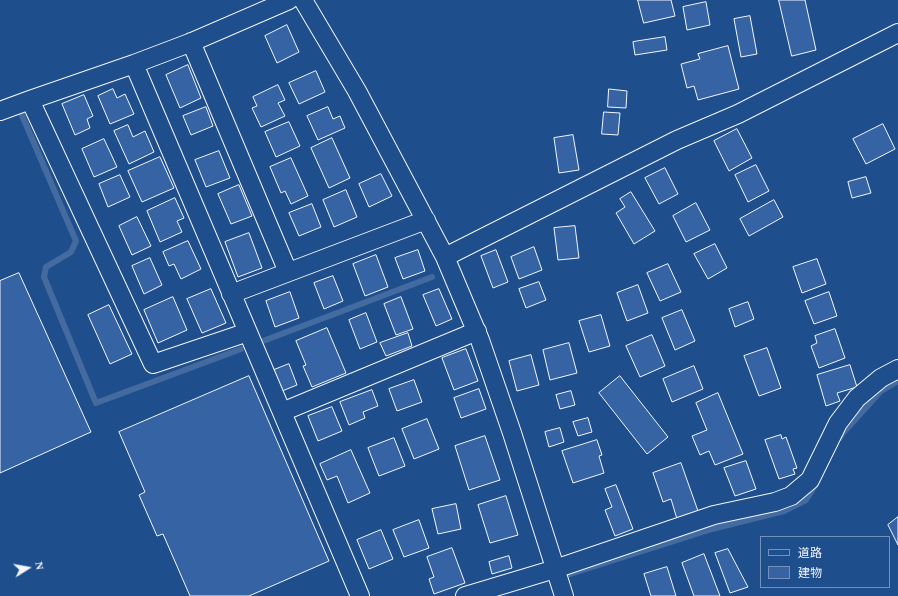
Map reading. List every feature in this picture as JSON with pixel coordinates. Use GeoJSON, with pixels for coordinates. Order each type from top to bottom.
{"type":"FeatureCollection","features":[{"type":"Feature","properties":{"kind":"street"},"geometry":{"type":"LineString","coordinates":[[0,111],[134,64],[191,42],[289,0]]}},
{"type":"Feature","properties":{"kind":"street"},"geometry":{"type":"LineString","coordinates":[[303,0],[357,91],[445,257],[476,331],[512,434],[564,596]]}},
{"type":"Feature","properties":{"kind":"street"},"geometry":{"type":"LineString","coordinates":[[445,257],[677,140],[738,114],[898,34]]}},
{"type":"Feature","properties":{"kind":"street"},"geometry":{"type":"LineString","coordinates":[[191,42],[288,272]]}},
{"type":"Feature","properties":{"kind":"street"},"geometry":{"type":"LineString","coordinates":[[134,64],[360,596]]}},
{"type":"Feature","properties":{"kind":"street"},"geometry":{"type":"LineString","coordinates":[[30,100],[153,364],[248,332]]}},
{"type":"Feature","properties":{"kind":"street"},"geometry":{"type":"LineString","coordinates":[[231,294],[426,220]]}},
{"type":"Feature","properties":{"kind":"street"},"geometry":{"type":"LineString","coordinates":[[282,412],[476,331]]}},
{"type":"Feature","properties":{"kind":"street"},"geometry":{"type":"LineString","coordinates":[[465,596],[555,569],[714,514],[775,502],[791,496],[810,480],[838,423],[857,398],[881,378],[898,369]]}},
{"type":"Feature","properties":{"kind":"building"},"geometry":{"type":"Polygon","coordinates":[[[638,0],[671,0],[675,16],[644,23],[638,0]]]}},
{"type":"Feature","properties":{"kind":"building"},"geometry":{"type":"Polygon","coordinates":[[[779,0],[805,0],[816,50],[792,56],[779,0]]]}},
{"type":"Feature","properties":{"kind":"building"},"geometry":{"type":"Polygon","coordinates":[[[706,2],[710,25],[687,30],[683,7],[706,2]]]}},
{"type":"Feature","properties":{"kind":"building"},"geometry":{"type":"Polygon","coordinates":[[[750,16],[757,54],[741,57],[734,19],[750,16]]]}},
{"type":"Feature","properties":{"kind":"building"},"geometry":{"type":"Polygon","coordinates":[[[287,25],[299,52],[277,63],[265,36],[287,25]]]}},
{"type":"Feature","properties":{"kind":"building"},"geometry":{"type":"Polygon","coordinates":[[[665,37],[667,50],[635,55],[633,42],[665,37]]]}},
{"type":"Feature","properties":{"kind":"building"},"geometry":{"type":"Polygon","coordinates":[[[728,46],[739,89],[698,100],[694,86],[687,88],[681,64],[700,59],[698,54],[728,46]]]}},
{"type":"Feature","properties":{"kind":"building"},"geometry":{"type":"Polygon","coordinates":[[[188,65],[201,98],[180,108],[166,75],[188,65]]]}},
{"type":"Feature","properties":{"kind":"building"},"geometry":{"type":"Polygon","coordinates":[[[316,71],[325,92],[299,104],[289,83],[316,71]]]}},
{"type":"Feature","properties":{"kind":"building"},"geometry":{"type":"Polygon","coordinates":[[[278,85],[285,100],[278,103],[285,116],[261,127],[252,108],[257,106],[253,97],[278,85]]]}},
{"type":"Feature","properties":{"kind":"building"},"geometry":{"type":"Polygon","coordinates":[[[113,89],[117,98],[125,94],[134,114],[110,124],[98,96],[113,89]]]}},
{"type":"Feature","properties":{"kind":"building"},"geometry":{"type":"Polygon","coordinates":[[[609,89],[627,91],[626,108],[608,107],[609,89]]]}},
{"type":"Feature","properties":{"kind":"building"},"geometry":{"type":"Polygon","coordinates":[[[84,95],[93,116],[87,119],[90,128],[75,135],[62,104],[84,95]]]}},
{"type":"Feature","properties":{"kind":"building"},"geometry":{"type":"Polygon","coordinates":[[[206,107],[213,126],[191,135],[183,116],[206,107]]]}},
{"type":"Feature","properties":{"kind":"building"},"geometry":{"type":"Polygon","coordinates":[[[328,107],[333,119],[340,116],[345,128],[318,140],[307,116],[328,107]]]}},
{"type":"Feature","properties":{"kind":"building"},"geometry":{"type":"Polygon","coordinates":[[[604,112],[620,113],[618,135],[602,134],[604,112]]]}},
{"type":"Feature","properties":{"kind":"building"},"geometry":{"type":"Polygon","coordinates":[[[289,122],[300,146],[276,157],[265,132],[289,122]]]}},
{"type":"Feature","properties":{"kind":"building"},"geometry":{"type":"Polygon","coordinates":[[[883,124],[895,149],[866,164],[853,139],[883,124]]]}},
{"type":"Feature","properties":{"kind":"building"},"geometry":{"type":"Polygon","coordinates":[[[128,125],[133,137],[145,131],[154,152],[129,164],[114,131],[128,125]]]}},
{"type":"Feature","properties":{"kind":"building"},"geometry":{"type":"Polygon","coordinates":[[[737,129],[752,158],[729,171],[714,141],[737,129]]]}},
{"type":"Feature","properties":{"kind":"building"},"geometry":{"type":"Polygon","coordinates":[[[573,135],[579,170],[559,173],[554,138],[573,135]]]}},
{"type":"Feature","properties":{"kind":"building"},"geometry":{"type":"Polygon","coordinates":[[[332,138],[350,178],[329,188],[311,148],[332,138]]]}},
{"type":"Feature","properties":{"kind":"building"},"geometry":{"type":"Polygon","coordinates":[[[104,139],[117,167],[94,177],[82,149],[104,139]]]}},
{"type":"Feature","properties":{"kind":"building"},"geometry":{"type":"Polygon","coordinates":[[[219,151],[230,178],[206,187],[195,160],[219,151]]]}},
{"type":"Feature","properties":{"kind":"building"},"geometry":{"type":"Polygon","coordinates":[[[160,157],[174,188],[142,202],[128,171],[160,157]]]}},
{"type":"Feature","properties":{"kind":"building"},"geometry":{"type":"Polygon","coordinates":[[[291,158],[308,196],[291,204],[285,191],[281,193],[270,167],[291,158]]]}},
{"type":"Feature","properties":{"kind":"building"},"geometry":{"type":"Polygon","coordinates":[[[756,165],[769,191],[748,202],[735,175],[756,165]]]}},
{"type":"Feature","properties":{"kind":"building"},"geometry":{"type":"Polygon","coordinates":[[[665,168],[678,194],[659,204],[645,178],[665,168]]]}},
{"type":"Feature","properties":{"kind":"building"},"geometry":{"type":"Polygon","coordinates":[[[381,174],[392,196],[369,207],[359,184],[381,174]]]}},
{"type":"Feature","properties":{"kind":"building"},"geometry":{"type":"Polygon","coordinates":[[[120,175],[130,197],[108,207],[99,184],[120,175]]]}},
{"type":"Feature","properties":{"kind":"building"},"geometry":{"type":"Polygon","coordinates":[[[866,177],[871,193],[852,198],[848,182],[866,177]]]}},
{"type":"Feature","properties":{"kind":"building"},"geometry":{"type":"Polygon","coordinates":[[[239,185],[252,216],[231,224],[218,194],[239,185]]]}},
{"type":"Feature","properties":{"kind":"building"},"geometry":{"type":"Polygon","coordinates":[[[346,190],[357,217],[334,227],[323,200],[346,190]]]}},
{"type":"Feature","properties":{"kind":"building"},"geometry":{"type":"Polygon","coordinates":[[[631,192],[655,231],[634,244],[616,213],[625,207],[620,199],[631,192]]]}},
{"type":"Feature","properties":{"kind":"building"},"geometry":{"type":"Polygon","coordinates":[[[175,198],[184,218],[177,221],[182,232],[160,242],[147,211],[175,198]]]}},
{"type":"Feature","properties":{"kind":"building"},"geometry":{"type":"Polygon","coordinates":[[[774,200],[783,217],[749,236],[740,219],[774,200]]]}},
{"type":"Feature","properties":{"kind":"building"},"geometry":{"type":"Polygon","coordinates":[[[696,203],[710,230],[686,242],[673,216],[696,203]]]}},
{"type":"Feature","properties":{"kind":"building"},"geometry":{"type":"Polygon","coordinates":[[[312,204],[321,227],[299,236],[289,213],[312,204]]]}},
{"type":"Feature","properties":{"kind":"building"},"geometry":{"type":"Polygon","coordinates":[[[137,217],[151,246],[132,255],[119,226],[137,217]]]}},
{"type":"Feature","properties":{"kind":"building"},"geometry":{"type":"Polygon","coordinates":[[[575,226],[579,258],[558,260],[554,228],[575,226]]]}},
{"type":"Feature","properties":{"kind":"building"},"geometry":{"type":"Polygon","coordinates":[[[249,233],[262,268],[238,277],[225,242],[249,233]]]}},
{"type":"Feature","properties":{"kind":"building"},"geometry":{"type":"Polygon","coordinates":[[[188,241],[201,269],[181,279],[174,264],[169,266],[163,252],[188,241]]]}},
{"type":"Feature","properties":{"kind":"building"},"geometry":{"type":"Polygon","coordinates":[[[715,244],[727,268],[708,279],[694,254],[715,244]]]}},
{"type":"Feature","properties":{"kind":"building"},"geometry":{"type":"Polygon","coordinates":[[[534,247],[542,270],[519,279],[511,257],[534,247]]]}},
{"type":"Feature","properties":{"kind":"building"},"geometry":{"type":"Polygon","coordinates":[[[418,250],[425,271],[403,279],[395,258],[418,250]]]}},
{"type":"Feature","properties":{"kind":"building"},"geometry":{"type":"Polygon","coordinates":[[[496,250],[508,282],[493,288],[481,256],[496,250]]]}},
{"type":"Feature","properties":{"kind":"building"},"geometry":{"type":"Polygon","coordinates":[[[376,255],[388,287],[365,296],[353,264],[376,255]]]}},
{"type":"Feature","properties":{"kind":"building"},"geometry":{"type":"Polygon","coordinates":[[[150,258],[162,285],[144,294],[132,266],[150,258]]]}},
{"type":"Feature","properties":{"kind":"building"},"geometry":{"type":"Polygon","coordinates":[[[817,259],[826,284],[802,293],[793,267],[817,259]]]}},
{"type":"Feature","properties":{"kind":"building"},"geometry":{"type":"Polygon","coordinates":[[[668,264],[681,292],[660,301],[647,273],[668,264]]]}},
{"type":"Feature","properties":{"kind":"building"},"geometry":{"type":"Polygon","coordinates":[[[19,273],[91,432],[0,473],[0,281],[19,273]]]}},
{"type":"Feature","properties":{"kind":"building"},"geometry":{"type":"Polygon","coordinates":[[[333,276],[343,301],[324,309],[314,283],[333,276]]]}},
{"type":"Feature","properties":{"kind":"building"},"geometry":{"type":"Polygon","coordinates":[[[539,282],[546,300],[526,308],[519,289],[539,282]]]}},
{"type":"Feature","properties":{"kind":"building"},"geometry":{"type":"Polygon","coordinates":[[[638,285],[648,313],[627,321],[617,293],[638,285]]]}},
{"type":"Feature","properties":{"kind":"building"},"geometry":{"type":"Polygon","coordinates":[[[211,289],[226,323],[202,333],[187,299],[211,289]]]}},
{"type":"Feature","properties":{"kind":"building"},"geometry":{"type":"Polygon","coordinates":[[[439,289],[452,319],[436,326],[423,295],[439,289]]]}},
{"type":"Feature","properties":{"kind":"building"},"geometry":{"type":"Polygon","coordinates":[[[290,292],[299,318],[275,327],[266,301],[290,292]]]}},
{"type":"Feature","properties":{"kind":"building"},"geometry":{"type":"Polygon","coordinates":[[[829,292],[837,316],[814,324],[805,301],[829,292]]]}},
{"type":"Feature","properties":{"kind":"building"},"geometry":{"type":"Polygon","coordinates":[[[173,297],[187,330],[158,343],[144,310],[173,297]]]}},
{"type":"Feature","properties":{"kind":"building"},"geometry":{"type":"Polygon","coordinates":[[[401,297],[413,329],[396,335],[384,304],[401,297]]]}},
{"type":"Feature","properties":{"kind":"building"},"geometry":{"type":"Polygon","coordinates":[[[748,302],[754,319],[735,327],[729,309],[748,302]]]}},
{"type":"Feature","properties":{"kind":"building"},"geometry":{"type":"Polygon","coordinates":[[[109,305],[132,354],[110,364],[88,315],[109,305]]]}},
{"type":"Feature","properties":{"kind":"building"},"geometry":{"type":"Polygon","coordinates":[[[682,310],[695,341],[675,350],[662,318],[682,310]]]}},
{"type":"Feature","properties":{"kind":"building"},"geometry":{"type":"Polygon","coordinates":[[[366,313],[377,342],[360,349],[349,320],[366,313]]]}},
{"type":"Feature","properties":{"kind":"building"},"geometry":{"type":"Polygon","coordinates":[[[601,315],[610,346],[589,352],[579,321],[601,315]]]}},
{"type":"Feature","properties":{"kind":"building"},"geometry":{"type":"Polygon","coordinates":[[[327,328],[346,373],[312,387],[303,366],[306,365],[296,341],[327,328]]]}},
{"type":"Feature","properties":{"kind":"building"},"geometry":{"type":"Polygon","coordinates":[[[835,329],[845,358],[819,368],[811,346],[817,343],[815,336],[835,329]]]}},
{"type":"Feature","properties":{"kind":"building"},"geometry":{"type":"Polygon","coordinates":[[[408,333],[412,346],[386,356],[380,343],[408,333]]]}},
{"type":"Feature","properties":{"kind":"building"},"geometry":{"type":"Polygon","coordinates":[[[652,335],[665,366],[640,377],[626,346],[652,335]]]}},
{"type":"Feature","properties":{"kind":"building"},"geometry":{"type":"Polygon","coordinates":[[[569,343],[577,373],[550,380],[543,350],[569,343]]]}},
{"type":"Feature","properties":{"kind":"building"},"geometry":{"type":"Polygon","coordinates":[[[767,348],[781,388],[759,396],[744,356],[767,348]]]}},
{"type":"Feature","properties":{"kind":"building"},"geometry":{"type":"Polygon","coordinates":[[[466,349],[478,381],[454,390],[442,358],[466,349]]]}},
{"type":"Feature","properties":{"kind":"building"},"geometry":{"type":"Polygon","coordinates":[[[531,355],[539,385],[517,391],[509,361],[531,355]]]}},
{"type":"Feature","properties":{"kind":"building"},"geometry":{"type":"Polygon","coordinates":[[[289,364],[297,385],[282,391],[274,370],[289,364]]]}},
{"type":"Feature","properties":{"kind":"building"},"geometry":{"type":"Polygon","coordinates":[[[850,365],[857,387],[837,393],[840,401],[826,406],[817,375],[850,365]]]}},
{"type":"Feature","properties":{"kind":"building"},"geometry":{"type":"Polygon","coordinates":[[[694,366],[703,389],[672,402],[663,379],[694,366]]]}},
{"type":"Feature","properties":{"kind":"building"},"geometry":{"type":"Polygon","coordinates":[[[249,376],[329,561],[249,596],[190,596],[163,534],[157,536],[139,495],[145,492],[119,432],[249,376]]]}},
{"type":"Feature","properties":{"kind":"building"},"geometry":{"type":"Polygon","coordinates":[[[620,376],[668,437],[647,454],[599,393],[620,376]]]}},
{"type":"Feature","properties":{"kind":"building"},"geometry":{"type":"Polygon","coordinates":[[[414,380],[422,402],[397,411],[389,389],[414,380]]]}},
{"type":"Feature","properties":{"kind":"building"},"geometry":{"type":"Polygon","coordinates":[[[479,389],[486,409],[461,418],[454,398],[479,389]]]}},
{"type":"Feature","properties":{"kind":"building"},"geometry":{"type":"Polygon","coordinates":[[[372,390],[378,406],[363,412],[365,418],[349,425],[340,402],[372,390]]]}},
{"type":"Feature","properties":{"kind":"building"},"geometry":{"type":"Polygon","coordinates":[[[571,391],[575,405],[560,409],[556,395],[571,391]]]}},
{"type":"Feature","properties":{"kind":"building"},"geometry":{"type":"Polygon","coordinates":[[[718,393],[743,454],[715,465],[709,451],[700,455],[692,436],[707,430],[696,403],[718,393]]]}},
{"type":"Feature","properties":{"kind":"building"},"geometry":{"type":"Polygon","coordinates":[[[332,407],[342,431],[318,441],[308,416],[332,407]]]}},
{"type":"Feature","properties":{"kind":"building"},"geometry":{"type":"Polygon","coordinates":[[[588,418],[592,432],[578,436],[573,422],[588,418]]]}},
{"type":"Feature","properties":{"kind":"building"},"geometry":{"type":"Polygon","coordinates":[[[427,419],[439,449],[414,459],[402,429],[427,419]]]}},
{"type":"Feature","properties":{"kind":"building"},"geometry":{"type":"Polygon","coordinates":[[[560,428],[564,442],[549,447],[545,432],[560,428]]]}},
{"type":"Feature","properties":{"kind":"building"},"geometry":{"type":"Polygon","coordinates":[[[781,435],[782,439],[786,437],[797,468],[793,469],[795,474],[779,479],[765,440],[781,435]]]}},
{"type":"Feature","properties":{"kind":"building"},"geometry":{"type":"Polygon","coordinates":[[[485,436],[500,480],[469,490],[455,446],[485,436]]]}},
{"type":"Feature","properties":{"kind":"building"},"geometry":{"type":"Polygon","coordinates":[[[394,438],[405,466],[379,476],[368,448],[394,438]]]}},
{"type":"Feature","properties":{"kind":"building"},"geometry":{"type":"Polygon","coordinates":[[[597,440],[602,455],[599,456],[604,473],[573,483],[562,451],[597,440]]]}},
{"type":"Feature","properties":{"kind":"building"},"geometry":{"type":"Polygon","coordinates":[[[351,450],[370,493],[348,503],[337,476],[327,480],[320,464],[351,450]]]}},
{"type":"Feature","properties":{"kind":"building"},"geometry":{"type":"Polygon","coordinates":[[[746,461],[756,489],[735,496],[724,468],[746,461]]]}},
{"type":"Feature","properties":{"kind":"building"},"geometry":{"type":"Polygon","coordinates":[[[681,463],[698,511],[677,519],[671,499],[663,502],[653,473],[681,463]]]}},
{"type":"Feature","properties":{"kind":"building"},"geometry":{"type":"Polygon","coordinates":[[[616,485],[633,529],[615,536],[605,510],[612,507],[605,489],[616,485]]]}},
{"type":"Feature","properties":{"kind":"building"},"geometry":{"type":"Polygon","coordinates":[[[506,496],[518,535],[490,543],[478,505],[506,496]]]}},
{"type":"Feature","properties":{"kind":"building"},"geometry":{"type":"Polygon","coordinates":[[[456,504],[461,529],[438,534],[432,509],[456,504]]]}},
{"type":"Feature","properties":{"kind":"building"},"geometry":{"type":"Polygon","coordinates":[[[898,517],[898,545],[888,525],[898,517]]]}},
{"type":"Feature","properties":{"kind":"building"},"geometry":{"type":"Polygon","coordinates":[[[419,520],[429,548],[404,557],[393,530],[419,520]]]}},
{"type":"Feature","properties":{"kind":"building"},"geometry":{"type":"Polygon","coordinates":[[[381,530],[393,559],[369,569],[357,540],[381,530]]]}},
{"type":"Feature","properties":{"kind":"building"},"geometry":{"type":"Polygon","coordinates":[[[452,548],[465,583],[434,594],[429,579],[434,577],[427,557],[452,548]]]}},
{"type":"Feature","properties":{"kind":"building"},"geometry":{"type":"Polygon","coordinates":[[[728,549],[748,587],[730,593],[715,553],[728,549]]]}},
{"type":"Feature","properties":{"kind":"building"},"geometry":{"type":"Polygon","coordinates":[[[704,554],[720,596],[694,596],[682,563],[704,554]]]}},
{"type":"Feature","properties":{"kind":"building"},"geometry":{"type":"Polygon","coordinates":[[[509,556],[512,568],[492,574],[489,562],[509,556]]]}},
{"type":"Feature","properties":{"kind":"building"},"geometry":{"type":"Polygon","coordinates":[[[667,567],[676,596],[651,596],[644,574],[667,567]]]}},
{"type":"Feature","properties":{"kind":"waterway"},"geometry":{"type":"LineString","coordinates":[[21,113],[76,241],[71,252],[46,267],[44,277],[96,403],[241,349]]}},
{"type":"Feature","properties":{"kind":"waterway"},"geometry":{"type":"LineString","coordinates":[[263,341],[432,277]]}},
{"type":"Feature","properties":{"kind":"waterway"},"geometry":{"type":"LineString","coordinates":[[840,438],[881,391],[898,381]]}},
{"type":"Feature","properties":{"kind":"waterway"},"geometry":{"type":"LineString","coordinates":[[567,575],[712,529],[784,511],[806,500],[816,484]]}}]}
